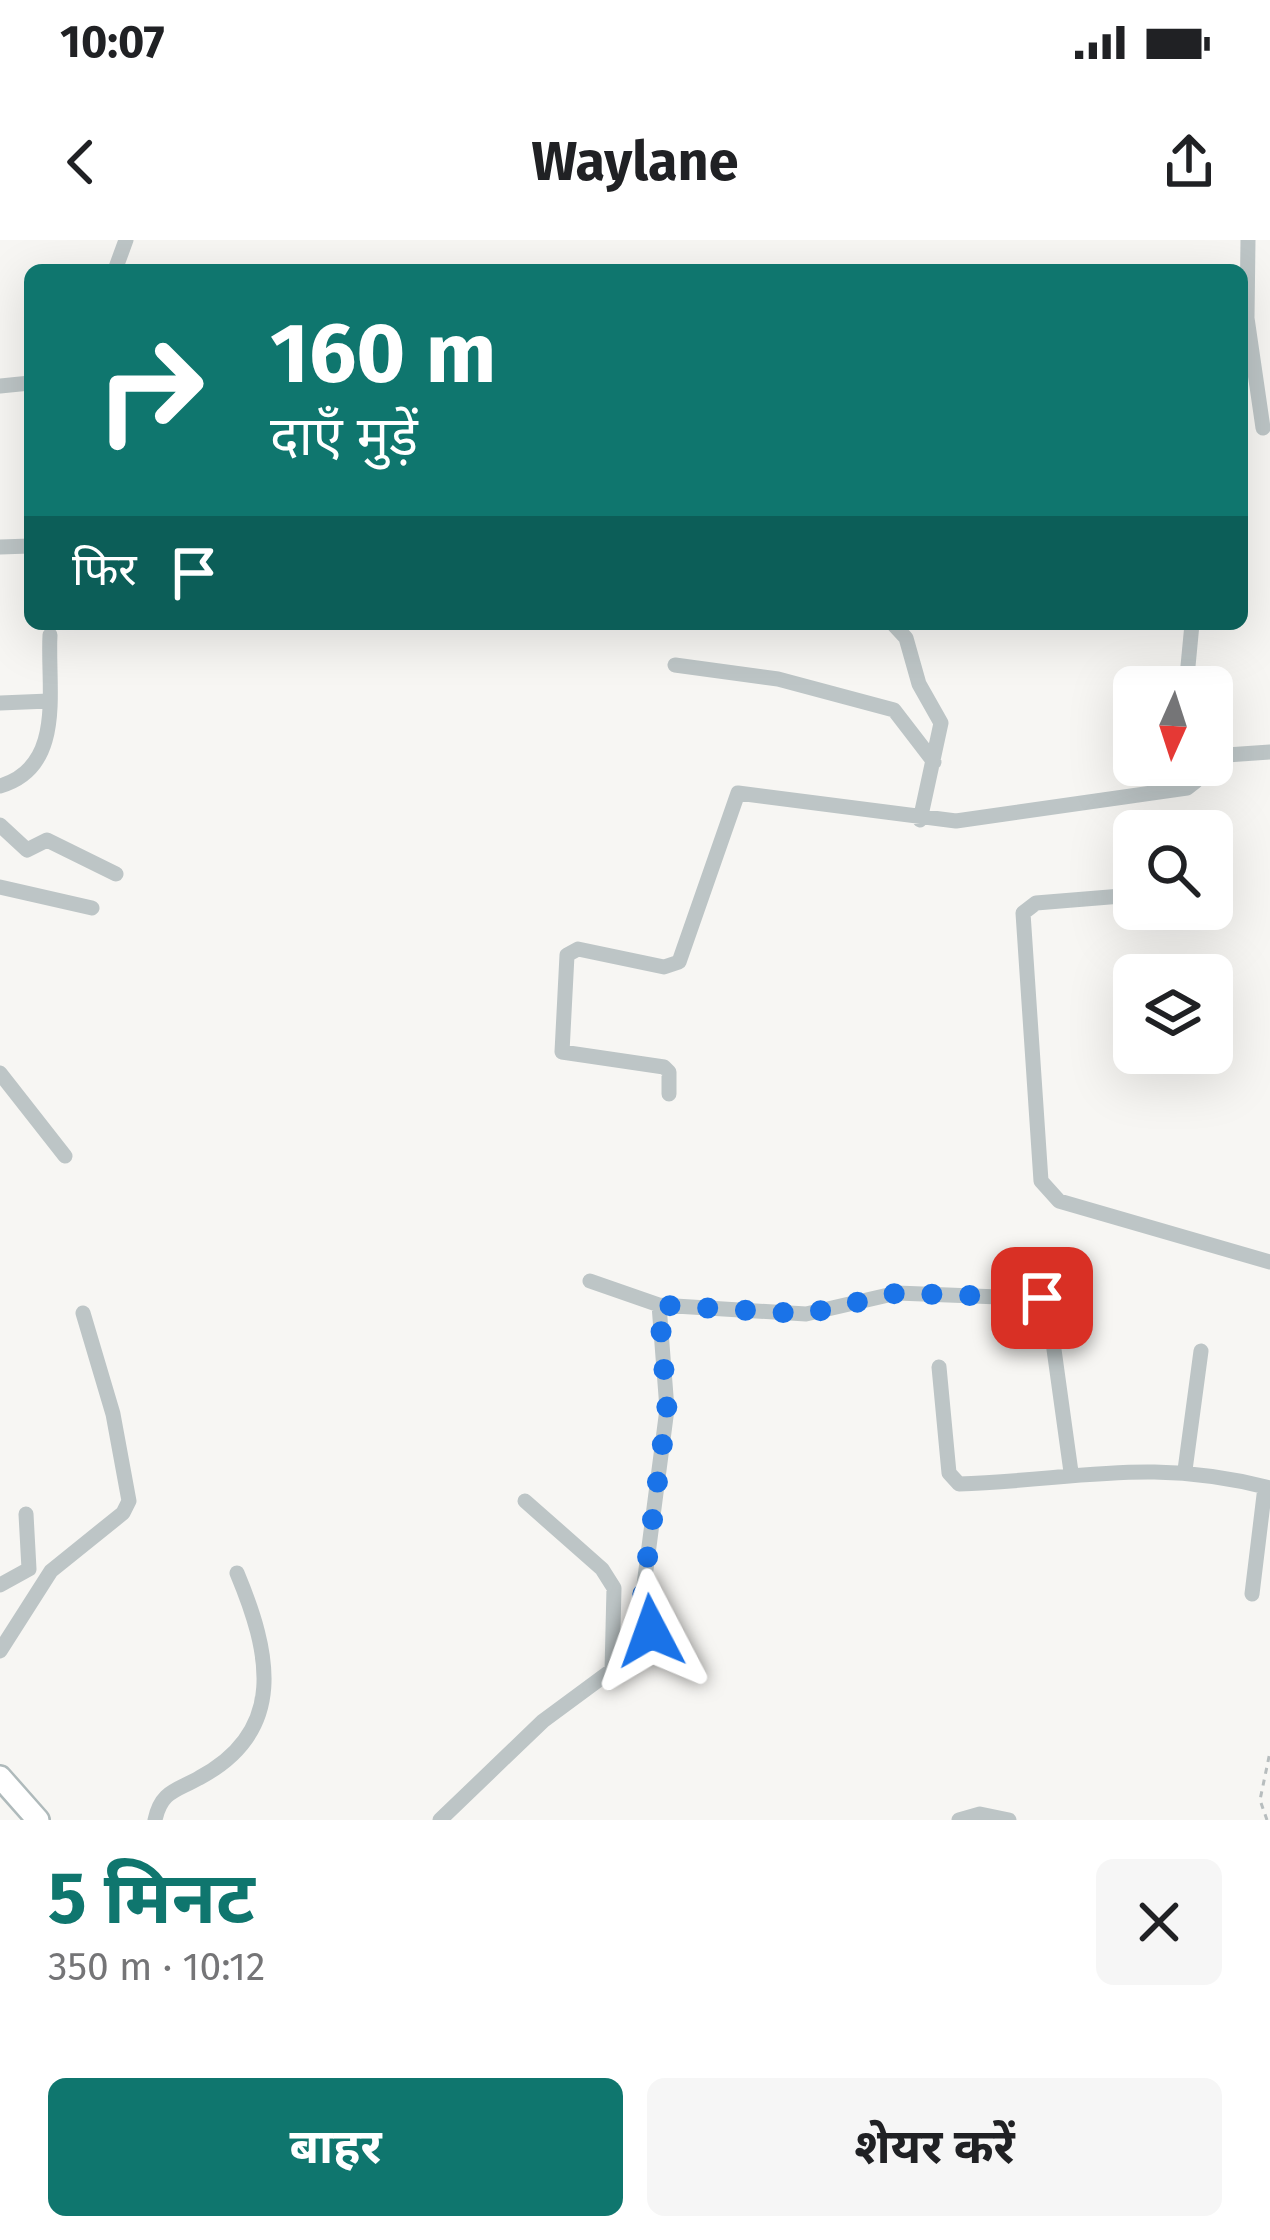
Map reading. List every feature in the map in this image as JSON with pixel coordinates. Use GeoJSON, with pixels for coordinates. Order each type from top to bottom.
{"type":"FeatureCollection","features":[{"type":"Feature","properties":{"kind":"main road"},"geometry":{"type":"LineString","coordinates":[[0,1777],[38,1820]]}},
{"type":"Feature","properties":{"kind":"street"},"geometry":{"type":"LineString","coordinates":[[1248,342],[1263,428]]}},
{"type":"Feature","properties":{"kind":"street"},"geometry":{"type":"LineString","coordinates":[[899,630],[906,638],[919,684],[941,723],[920,820]]}},
{"type":"Feature","properties":{"kind":"street"},"geometry":{"type":"LineString","coordinates":[[1188,666],[1191,630]]}},
{"type":"Feature","properties":{"kind":"street"},"geometry":{"type":"LineString","coordinates":[[0,786],[36,764],[47,742],[50,635]]}},
{"type":"Feature","properties":{"kind":"street"},"geometry":{"type":"LineString","coordinates":[[675,665],[778,680],[893,710],[934,761]]}},
{"type":"Feature","properties":{"kind":"street"},"geometry":{"type":"LineString","coordinates":[[0,703],[50,701]]}},
{"type":"Feature","properties":{"kind":"street"},"geometry":{"type":"LineString","coordinates":[[1233,755],[1270,752]]}},
{"type":"Feature","properties":{"kind":"street"},"geometry":{"type":"LineString","coordinates":[[669,1094],[670,1072],[664,1067],[562,1052],[569,952],[664,967],[679,962],[742,792],[920,820],[1001,818],[1190,786]]}},
{"type":"Feature","properties":{"kind":"street"},"geometry":{"type":"LineString","coordinates":[[0,825],[27,850],[47,840],[116,874]]}},
{"type":"Feature","properties":{"kind":"street"},"geometry":{"type":"LineString","coordinates":[[0,887],[92,908]]}},
{"type":"Feature","properties":{"kind":"street"},"geometry":{"type":"LineString","coordinates":[[1113,897],[1036,903],[1023,913],[1041,1181],[1059,1202],[1270,1262]]}},
{"type":"Feature","properties":{"kind":"street"},"geometry":{"type":"LineString","coordinates":[[0,1073],[65,1156]]}},
{"type":"Feature","properties":{"kind":"street"},"geometry":{"type":"LineString","coordinates":[[590,1281],[659,1305],[806,1314],[897,1293],[1047,1299],[1071,1472]]}},
{"type":"Feature","properties":{"kind":"street"},"geometry":{"type":"LineString","coordinates":[[440,1820],[543,1721],[650,1642],[642,1600],[667,1409],[659,1305]]}},
{"type":"Feature","properties":{"kind":"street"},"geometry":{"type":"LineString","coordinates":[[0,1651],[51,1571],[122,1513],[129,1501],[113,1414],[83,1313]]}},
{"type":"Feature","properties":{"kind":"street"},"geometry":{"type":"LineString","coordinates":[[1185,1470],[1201,1351]]}},
{"type":"Feature","properties":{"kind":"street"},"geometry":{"type":"LineString","coordinates":[[939,1367],[952,1480],[1185,1470],[1268,1488],[1252,1594]]}},
{"type":"Feature","properties":{"kind":"street"},"geometry":{"type":"LineString","coordinates":[[525,1501],[602,1569],[614,1588],[612,1671]]}},
{"type":"Feature","properties":{"kind":"street"},"geometry":{"type":"LineString","coordinates":[[0,1585],[29,1569],[26,1514]]}},
{"type":"Feature","properties":{"kind":"street"},"geometry":{"type":"LineString","coordinates":[[155,1820],[167,1793],[211,1772],[249,1742],[256,1729],[265,1681],[262,1653],[256,1618],[237,1573]]}},
{"type":"Feature","properties":{"kind":"street"},"geometry":{"type":"LineString","coordinates":[[959,1820],[980,1814],[1009,1820]]}},
{"type":"Feature","properties":{"kind":"path"},"geometry":{"type":"LineString","coordinates":[[1267,1820],[1260,1800],[1270,1752]]}},
{"type":"Feature","properties":{"kind":"route"},"geometry":{"type":"LineString","coordinates":[[651,1631],[642,1600],[667,1409],[659,1305],[806,1314],[897,1293],[1042,1298]]}}]}
